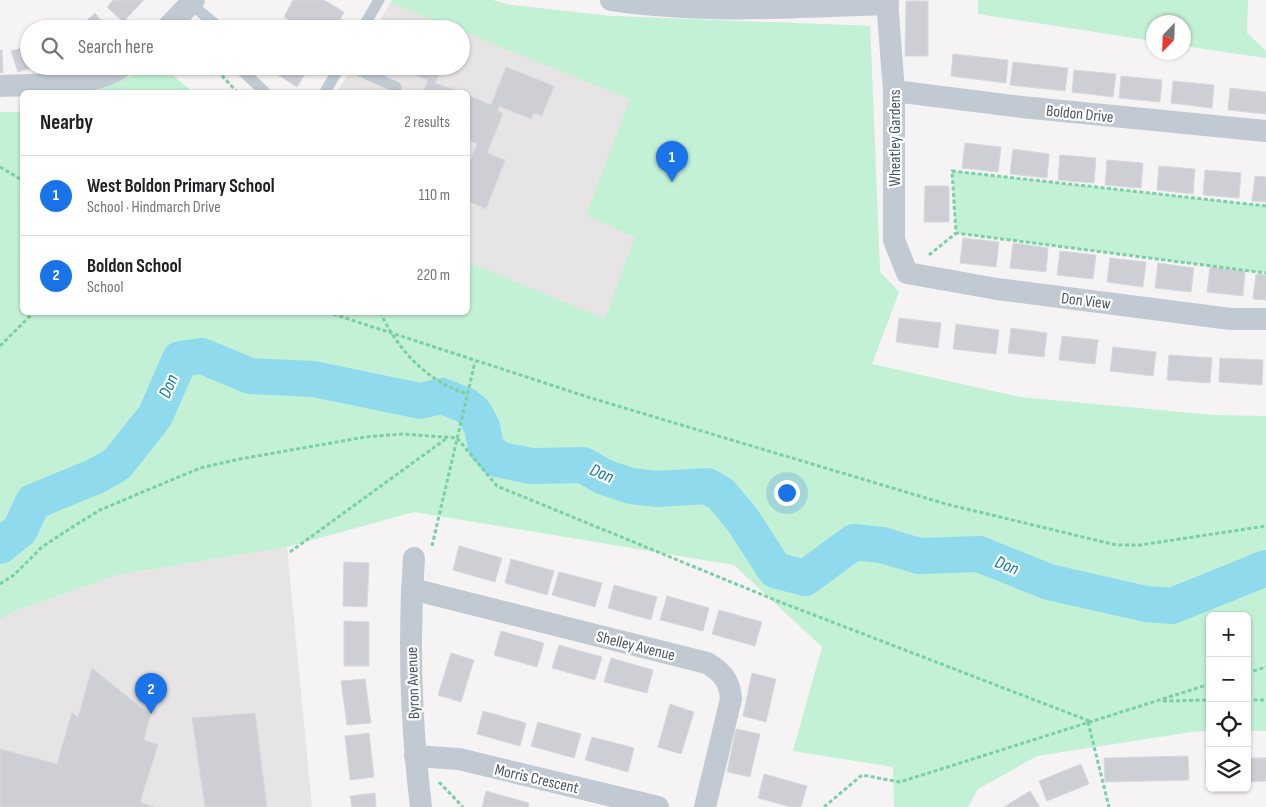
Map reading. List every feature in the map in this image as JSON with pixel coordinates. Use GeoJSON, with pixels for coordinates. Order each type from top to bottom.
{"type":"FeatureCollection","features":[{"type":"Feature","properties":{"kind":"street"},"geometry":{"type":"LineString","coordinates":[[611,0],[645,5],[706,8],[887,2]]}},
{"type":"Feature","properties":{"kind":"street"},"geometry":{"type":"LineString","coordinates":[[175,20],[193,2]]}},
{"type":"Feature","properties":{"kind":"street","name":"Wheatley Gardens"},"geometry":{"type":"LineString","coordinates":[[887,2],[894,91],[894,240],[907,273]]}},
{"type":"Feature","properties":{"kind":"street"},"geometry":{"type":"LineString","coordinates":[[0,86],[88,81],[105,75]]}},
{"type":"Feature","properties":{"kind":"street","name":"Boldon Drive"},"geometry":{"type":"LineString","coordinates":[[894,91],[1022,107],[1266,131]]}},
{"type":"Feature","properties":{"kind":"street","name":"Don View"},"geometry":{"type":"LineString","coordinates":[[907,273],[997,289],[1221,318],[1266,319]]}},
{"type":"Feature","properties":{"kind":"street","name":"Byron Avenue"},"geometry":{"type":"LineString","coordinates":[[414,558],[411,690],[415,756],[421,807]]}},
{"type":"Feature","properties":{"kind":"street","name":"Shelley Avenue"},"geometry":{"type":"LineString","coordinates":[[412,589],[706,663],[718,670],[730,688],[731,699],[705,807]]}},
{"type":"Feature","properties":{"kind":"street","name":"Morris Crescent"},"geometry":{"type":"LineString","coordinates":[[415,756],[459,759],[658,807]]}},
{"type":"Feature","properties":{"kind":"lane"},"geometry":{"type":"LineString","coordinates":[[367,20],[379,0]]}},
{"type":"Feature","properties":{"kind":"lane"},"geometry":{"type":"LineString","coordinates":[[193,2],[212,20]]}},
{"type":"Feature","properties":{"kind":"lane"},"geometry":{"type":"LineString","coordinates":[[247,75],[263,90]]}},
{"type":"Feature","properties":{"kind":"lane"},"geometry":{"type":"LineString","coordinates":[[326,90],[335,75]]}},
{"type":"Feature","properties":{"kind":"lane"},"geometry":{"type":"LineString","coordinates":[[369,75],[396,87]]}},
{"type":"Feature","properties":{"kind":"path"},"geometry":{"type":"LineString","coordinates":[[0,167],[20,179]]}},
{"type":"Feature","properties":{"kind":"path"},"geometry":{"type":"LineString","coordinates":[[956,234],[952,171],[1266,206]]}},
{"type":"Feature","properties":{"kind":"path"},"geometry":{"type":"LineString","coordinates":[[907,273],[956,234],[1266,273]]}},
{"type":"Feature","properties":{"kind":"path"},"geometry":{"type":"LineString","coordinates":[[0,346],[31,315]]}},
{"type":"Feature","properties":{"kind":"path"},"geometry":{"type":"LineString","coordinates":[[336,315],[475,362],[946,504],[1116,545],[1140,545],[1266,526]]}},
{"type":"Feature","properties":{"kind":"path"},"geometry":{"type":"LineString","coordinates":[[381,315],[390,334],[407,356],[447,388],[468,394]]}},
{"type":"Feature","properties":{"kind":"path"},"geometry":{"type":"LineString","coordinates":[[414,558],[428,560],[475,362]]}},
{"type":"Feature","properties":{"kind":"path"},"geometry":{"type":"LineString","coordinates":[[0,584],[14,575],[42,547],[100,510],[200,468],[240,459],[372,436],[403,434],[457,438]]}},
{"type":"Feature","properties":{"kind":"path"},"geometry":{"type":"LineString","coordinates":[[290,552],[448,438]]}},
{"type":"Feature","properties":{"kind":"path"},"geometry":{"type":"LineString","coordinates":[[457,438],[497,486],[774,600],[1090,722]]}},
{"type":"Feature","properties":{"kind":"path"},"geometry":{"type":"LineString","coordinates":[[1251,672],[1266,667]]}},
{"type":"Feature","properties":{"kind":"path"},"geometry":{"type":"LineString","coordinates":[[824,807],[862,775],[900,782],[1206,685]]}},
{"type":"Feature","properties":{"kind":"path"},"geometry":{"type":"LineString","coordinates":[[1158,701],[1206,700]]}},
{"type":"Feature","properties":{"kind":"path"},"geometry":{"type":"LineString","coordinates":[[1251,700],[1266,700]]}},
{"type":"Feature","properties":{"kind":"path"},"geometry":{"type":"LineString","coordinates":[[1090,722],[1109,807]]}},
{"type":"Feature","properties":{"kind":"shaded area"},"geometry":{"type":"Polygon","coordinates":[[[392,0],[492,0],[510,5],[610,16],[870,26],[880,272],[899,292],[872,364],[470,312],[470,90],[338,90],[347,75],[470,75],[470,20],[380,20],[392,0]]]}},
{"type":"Feature","properties":{"kind":"shaded area"},"geometry":{"type":"Polygon","coordinates":[[[287,547],[312,807],[0,807],[0,620],[12,612],[117,575],[287,547]]]}},
{"type":"Feature","properties":{"kind":"green space"},"geometry":{"type":"Polygon","coordinates":[[[392,0],[492,0],[510,5],[610,16],[870,26],[880,272],[899,292],[872,364],[1020,397],[1213,415],[1266,416],[1266,731],[1251,731],[1251,612],[1206,612],[1206,731],[1037,756],[978,789],[968,807],[894,807],[893,767],[793,751],[822,647],[734,565],[414,512],[287,547],[117,575],[12,612],[0,620],[0,112],[20,112],[20,315],[470,315],[470,263],[605,319],[635,237],[586,215],[630,99],[470,35],[470,20],[433,20],[391,3],[392,0]]]}},
{"type":"Feature","properties":{"kind":"green space"},"geometry":{"type":"Polygon","coordinates":[[[978,0],[1248,0],[1247,33],[1266,51],[1266,58],[1191,47],[1191,15],[1146,15],[1146,40],[978,14],[978,0]]]}},
{"type":"Feature","properties":{"kind":"green space"},"geometry":{"type":"Polygon","coordinates":[[[133,75],[172,75],[191,90],[94,90],[133,75]]]}},
{"type":"Feature","properties":{"kind":"green space"},"geometry":{"type":"Polygon","coordinates":[[[952,171],[1266,206],[1266,273],[956,233],[952,171]]]}},
{"type":"Feature","properties":{"kind":"building"},"geometry":{"type":"Polygon","coordinates":[[[113,0],[144,0],[125,20],[121,20],[107,7],[113,0]]]}},
{"type":"Feature","properties":{"kind":"building"},"geometry":{"type":"Polygon","coordinates":[[[293,0],[324,0],[344,12],[340,20],[289,20],[284,17],[293,0]]]}},
{"type":"Feature","properties":{"kind":"building"},"geometry":{"type":"Polygon","coordinates":[[[906,1],[928,1],[928,56],[905,56],[906,1]]]}},
{"type":"Feature","properties":{"kind":"building"},"geometry":{"type":"Polygon","coordinates":[[[95,13],[101,20],[87,20],[95,13]]]}},
{"type":"Feature","properties":{"kind":"building"},"geometry":{"type":"Polygon","coordinates":[[[20,48],[20,71],[18,72],[11,51],[20,48]]]}},
{"type":"Feature","properties":{"kind":"building"},"geometry":{"type":"Polygon","coordinates":[[[0,50],[2,50],[3,73],[0,73],[0,50]]]}},
{"type":"Feature","properties":{"kind":"building"},"geometry":{"type":"Polygon","coordinates":[[[953,54],[1008,60],[1006,83],[951,76],[953,54]]]}},
{"type":"Feature","properties":{"kind":"building"},"geometry":{"type":"Polygon","coordinates":[[[1013,62],[1068,68],[1065,91],[1010,85],[1013,62]]]}},
{"type":"Feature","properties":{"kind":"building"},"geometry":{"type":"Polygon","coordinates":[[[506,67],[554,86],[542,116],[534,113],[531,119],[499,106],[497,111],[503,113],[487,153],[505,160],[486,209],[470,202],[470,161],[477,144],[470,141],[470,96],[491,105],[506,67]]]}},
{"type":"Feature","properties":{"kind":"building"},"geometry":{"type":"Polygon","coordinates":[[[1074,70],[1116,74],[1113,97],[1072,92],[1074,70]]]}},
{"type":"Feature","properties":{"kind":"building"},"geometry":{"type":"Polygon","coordinates":[[[278,75],[304,75],[297,87],[278,75]]]}},
{"type":"Feature","properties":{"kind":"building"},"geometry":{"type":"Polygon","coordinates":[[[416,75],[438,75],[435,83],[454,90],[424,90],[428,80],[416,75]]]}},
{"type":"Feature","properties":{"kind":"building"},"geometry":{"type":"Polygon","coordinates":[[[1121,76],[1162,80],[1160,102],[1119,98],[1121,76]]]}},
{"type":"Feature","properties":{"kind":"building"},"geometry":{"type":"Polygon","coordinates":[[[1173,81],[1214,85],[1212,108],[1171,103],[1173,81]]]}},
{"type":"Feature","properties":{"kind":"building"},"geometry":{"type":"Polygon","coordinates":[[[1230,88],[1266,92],[1266,114],[1228,110],[1230,88]]]}},
{"type":"Feature","properties":{"kind":"building"},"geometry":{"type":"Polygon","coordinates":[[[965,143],[1001,147],[998,172],[962,168],[965,143]]]}},
{"type":"Feature","properties":{"kind":"building"},"geometry":{"type":"Polygon","coordinates":[[[1013,149],[1049,154],[1047,178],[1010,174],[1013,149]]]}},
{"type":"Feature","properties":{"kind":"building"},"geometry":{"type":"Polygon","coordinates":[[[1060,155],[1096,158],[1094,183],[1058,180],[1060,155]]]}},
{"type":"Feature","properties":{"kind":"building"},"geometry":{"type":"Polygon","coordinates":[[[1107,160],[1143,163],[1141,188],[1105,185],[1107,160]]]}},
{"type":"Feature","properties":{"kind":"building"},"geometry":{"type":"Polygon","coordinates":[[[1159,166],[1195,169],[1193,194],[1157,190],[1159,166]]]}},
{"type":"Feature","properties":{"kind":"building"},"geometry":{"type":"Polygon","coordinates":[[[1205,170],[1241,173],[1239,198],[1203,195],[1205,170]]]}},
{"type":"Feature","properties":{"kind":"building"},"geometry":{"type":"Polygon","coordinates":[[[1255,176],[1266,177],[1266,202],[1252,201],[1255,176]]]}},
{"type":"Feature","properties":{"kind":"building"},"geometry":{"type":"Polygon","coordinates":[[[925,186],[949,186],[949,222],[924,222],[925,186]]]}},
{"type":"Feature","properties":{"kind":"building"},"geometry":{"type":"Polygon","coordinates":[[[963,238],[999,242],[996,267],[960,263],[963,238]]]}},
{"type":"Feature","properties":{"kind":"building"},"geometry":{"type":"Polygon","coordinates":[[[1013,243],[1048,248],[1046,272],[1010,268],[1013,243]]]}},
{"type":"Feature","properties":{"kind":"building"},"geometry":{"type":"Polygon","coordinates":[[[1060,251],[1096,255],[1093,279],[1057,275],[1060,251]]]}},
{"type":"Feature","properties":{"kind":"building"},"geometry":{"type":"Polygon","coordinates":[[[1110,258],[1146,262],[1143,287],[1107,282],[1110,258]]]}},
{"type":"Feature","properties":{"kind":"building"},"geometry":{"type":"Polygon","coordinates":[[[1158,263],[1194,268],[1191,292],[1155,288],[1158,263]]]}},
{"type":"Feature","properties":{"kind":"building"},"geometry":{"type":"Polygon","coordinates":[[[1210,267],[1245,271],[1243,296],[1207,292],[1210,267]]]}},
{"type":"Feature","properties":{"kind":"building"},"geometry":{"type":"Polygon","coordinates":[[[1256,274],[1266,275],[1266,300],[1253,299],[1256,274]]]}},
{"type":"Feature","properties":{"kind":"building"},"geometry":{"type":"Polygon","coordinates":[[[899,318],[941,323],[938,348],[896,342],[899,318]]]}},
{"type":"Feature","properties":{"kind":"building"},"geometry":{"type":"Polygon","coordinates":[[[956,324],[999,330],[996,354],[953,349],[956,324]]]}},
{"type":"Feature","properties":{"kind":"building"},"geometry":{"type":"Polygon","coordinates":[[[1011,328],[1047,333],[1044,357],[1008,353],[1011,328]]]}},
{"type":"Feature","properties":{"kind":"building"},"geometry":{"type":"Polygon","coordinates":[[[1062,336],[1098,340],[1095,364],[1059,360],[1062,336]]]}},
{"type":"Feature","properties":{"kind":"building"},"geometry":{"type":"Polygon","coordinates":[[[1113,347],[1156,352],[1153,376],[1110,371],[1113,347]]]}},
{"type":"Feature","properties":{"kind":"building"},"geometry":{"type":"Polygon","coordinates":[[[1169,355],[1212,358],[1210,383],[1167,380],[1169,355]]]}},
{"type":"Feature","properties":{"kind":"building"},"geometry":{"type":"Polygon","coordinates":[[[1220,358],[1263,360],[1262,385],[1219,382],[1220,358]]]}},
{"type":"Feature","properties":{"kind":"building"},"geometry":{"type":"Polygon","coordinates":[[[459,546],[502,558],[495,582],[453,570],[459,546]]]}},
{"type":"Feature","properties":{"kind":"building"},"geometry":{"type":"Polygon","coordinates":[[[511,559],[554,571],[547,595],[505,583],[511,559]]]}},
{"type":"Feature","properties":{"kind":"building"},"geometry":{"type":"Polygon","coordinates":[[[344,562],[369,563],[367,607],[343,606],[344,562]]]}},
{"type":"Feature","properties":{"kind":"building"},"geometry":{"type":"Polygon","coordinates":[[[559,572],[602,583],[595,607],[552,595],[559,572]]]}},
{"type":"Feature","properties":{"kind":"building"},"geometry":{"type":"Polygon","coordinates":[[[614,585],[657,597],[651,620],[608,608],[614,585]]]}},
{"type":"Feature","properties":{"kind":"building"},"geometry":{"type":"Polygon","coordinates":[[[667,596],[709,608],[703,631],[660,620],[667,596]]]}},
{"type":"Feature","properties":{"kind":"building"},"geometry":{"type":"Polygon","coordinates":[[[719,610],[762,622],[755,646],[712,634],[719,610]]]}},
{"type":"Feature","properties":{"kind":"building"},"geometry":{"type":"Polygon","coordinates":[[[344,621],[369,622],[369,666],[344,666],[344,621]]]}},
{"type":"Feature","properties":{"kind":"building"},"geometry":{"type":"Polygon","coordinates":[[[501,631],[544,643],[537,667],[494,655],[501,631]]]}},
{"type":"Feature","properties":{"kind":"building"},"geometry":{"type":"Polygon","coordinates":[[[559,645],[602,657],[595,680],[552,668],[559,645]]]}},
{"type":"Feature","properties":{"kind":"building"},"geometry":{"type":"Polygon","coordinates":[[[451,653],[474,660],[461,702],[438,695],[451,653]]]}},
{"type":"Feature","properties":{"kind":"building"},"geometry":{"type":"Polygon","coordinates":[[[611,658],[653,670],[647,693],[604,682],[611,658]]]}},
{"type":"Feature","properties":{"kind":"building"},"geometry":{"type":"Polygon","coordinates":[[[92,668],[150,715],[144,740],[158,745],[140,802],[154,807],[0,807],[0,749],[57,764],[72,712],[78,718],[92,668]]]}},
{"type":"Feature","properties":{"kind":"building"},"geometry":{"type":"Polygon","coordinates":[[[752,673],[776,679],[766,722],[743,716],[752,673]]]}},
{"type":"Feature","properties":{"kind":"building"},"geometry":{"type":"Polygon","coordinates":[[[365,679],[371,723],[347,725],[341,681],[365,679]]]}},
{"type":"Feature","properties":{"kind":"building"},"geometry":{"type":"Polygon","coordinates":[[[670,704],[694,712],[681,754],[658,747],[670,704]]]}},
{"type":"Feature","properties":{"kind":"building"},"geometry":{"type":"Polygon","coordinates":[[[483,711],[526,723],[520,746],[477,734],[483,711]]]}},
{"type":"Feature","properties":{"kind":"building"},"geometry":{"type":"Polygon","coordinates":[[[255,713],[267,807],[205,807],[192,718],[255,713]]]}},
{"type":"Feature","properties":{"kind":"building"},"geometry":{"type":"Polygon","coordinates":[[[538,722],[581,734],[574,758],[531,746],[538,722]]]}},
{"type":"Feature","properties":{"kind":"building"},"geometry":{"type":"Polygon","coordinates":[[[736,729],[760,734],[750,777],[727,772],[736,729]]]}},
{"type":"Feature","properties":{"kind":"building"},"geometry":{"type":"Polygon","coordinates":[[[369,733],[374,777],[350,780],[345,736],[369,733]]]}},
{"type":"Feature","properties":{"kind":"building"},"geometry":{"type":"Polygon","coordinates":[[[592,737],[634,748],[628,772],[585,760],[592,737]]]}},
{"type":"Feature","properties":{"kind":"building"},"geometry":{"type":"Polygon","coordinates":[[[1188,756],[1189,780],[1105,782],[1104,758],[1188,756]]]}},
{"type":"Feature","properties":{"kind":"building"},"geometry":{"type":"Polygon","coordinates":[[[1251,758],[1266,758],[1266,781],[1251,782],[1251,758]]]}},
{"type":"Feature","properties":{"kind":"building"},"geometry":{"type":"Polygon","coordinates":[[[1081,764],[1089,784],[1047,801],[1039,781],[1081,764]]]}},
{"type":"Feature","properties":{"kind":"building"},"geometry":{"type":"Polygon","coordinates":[[[764,774],[807,786],[801,807],[791,807],[758,798],[764,774]]]}},
{"type":"Feature","properties":{"kind":"building"},"geometry":{"type":"Polygon","coordinates":[[[486,791],[529,803],[528,807],[482,807],[486,791]]]}},
{"type":"Feature","properties":{"kind":"building"},"geometry":{"type":"Polygon","coordinates":[[[1030,791],[1040,807],[1004,807],[1030,791]]]}},
{"type":"Feature","properties":{"kind":"building"},"geometry":{"type":"Polygon","coordinates":[[[375,793],[376,807],[352,807],[350,796],[375,793]]]}},
{"type":"Feature","properties":{"kind":"waterway","name":"Don"},"geometry":{"type":"LineString","coordinates":[[0,546],[20,530],[33,502],[96,476],[117,464],[155,416],[180,359],[202,356],[250,376],[314,379],[420,401],[442,396],[465,405],[474,412],[482,427],[486,447],[497,459],[531,466],[583,465],[604,477],[631,486],[658,489],[707,486],[721,494],[742,519],[775,570],[805,578],[854,542],[882,545],[919,556],[979,554],[1049,582],[1146,604],[1172,606],[1266,568]]}},
{"type":"Feature","properties":{"kind":"place","name":"West Boldon Primary School"},"geometry":{"type":"Point","coordinates":[672,182]}},
{"type":"Feature","properties":{"kind":"place","name":"Boldon School"},"geometry":{"type":"Point","coordinates":[151,714]}}]}
